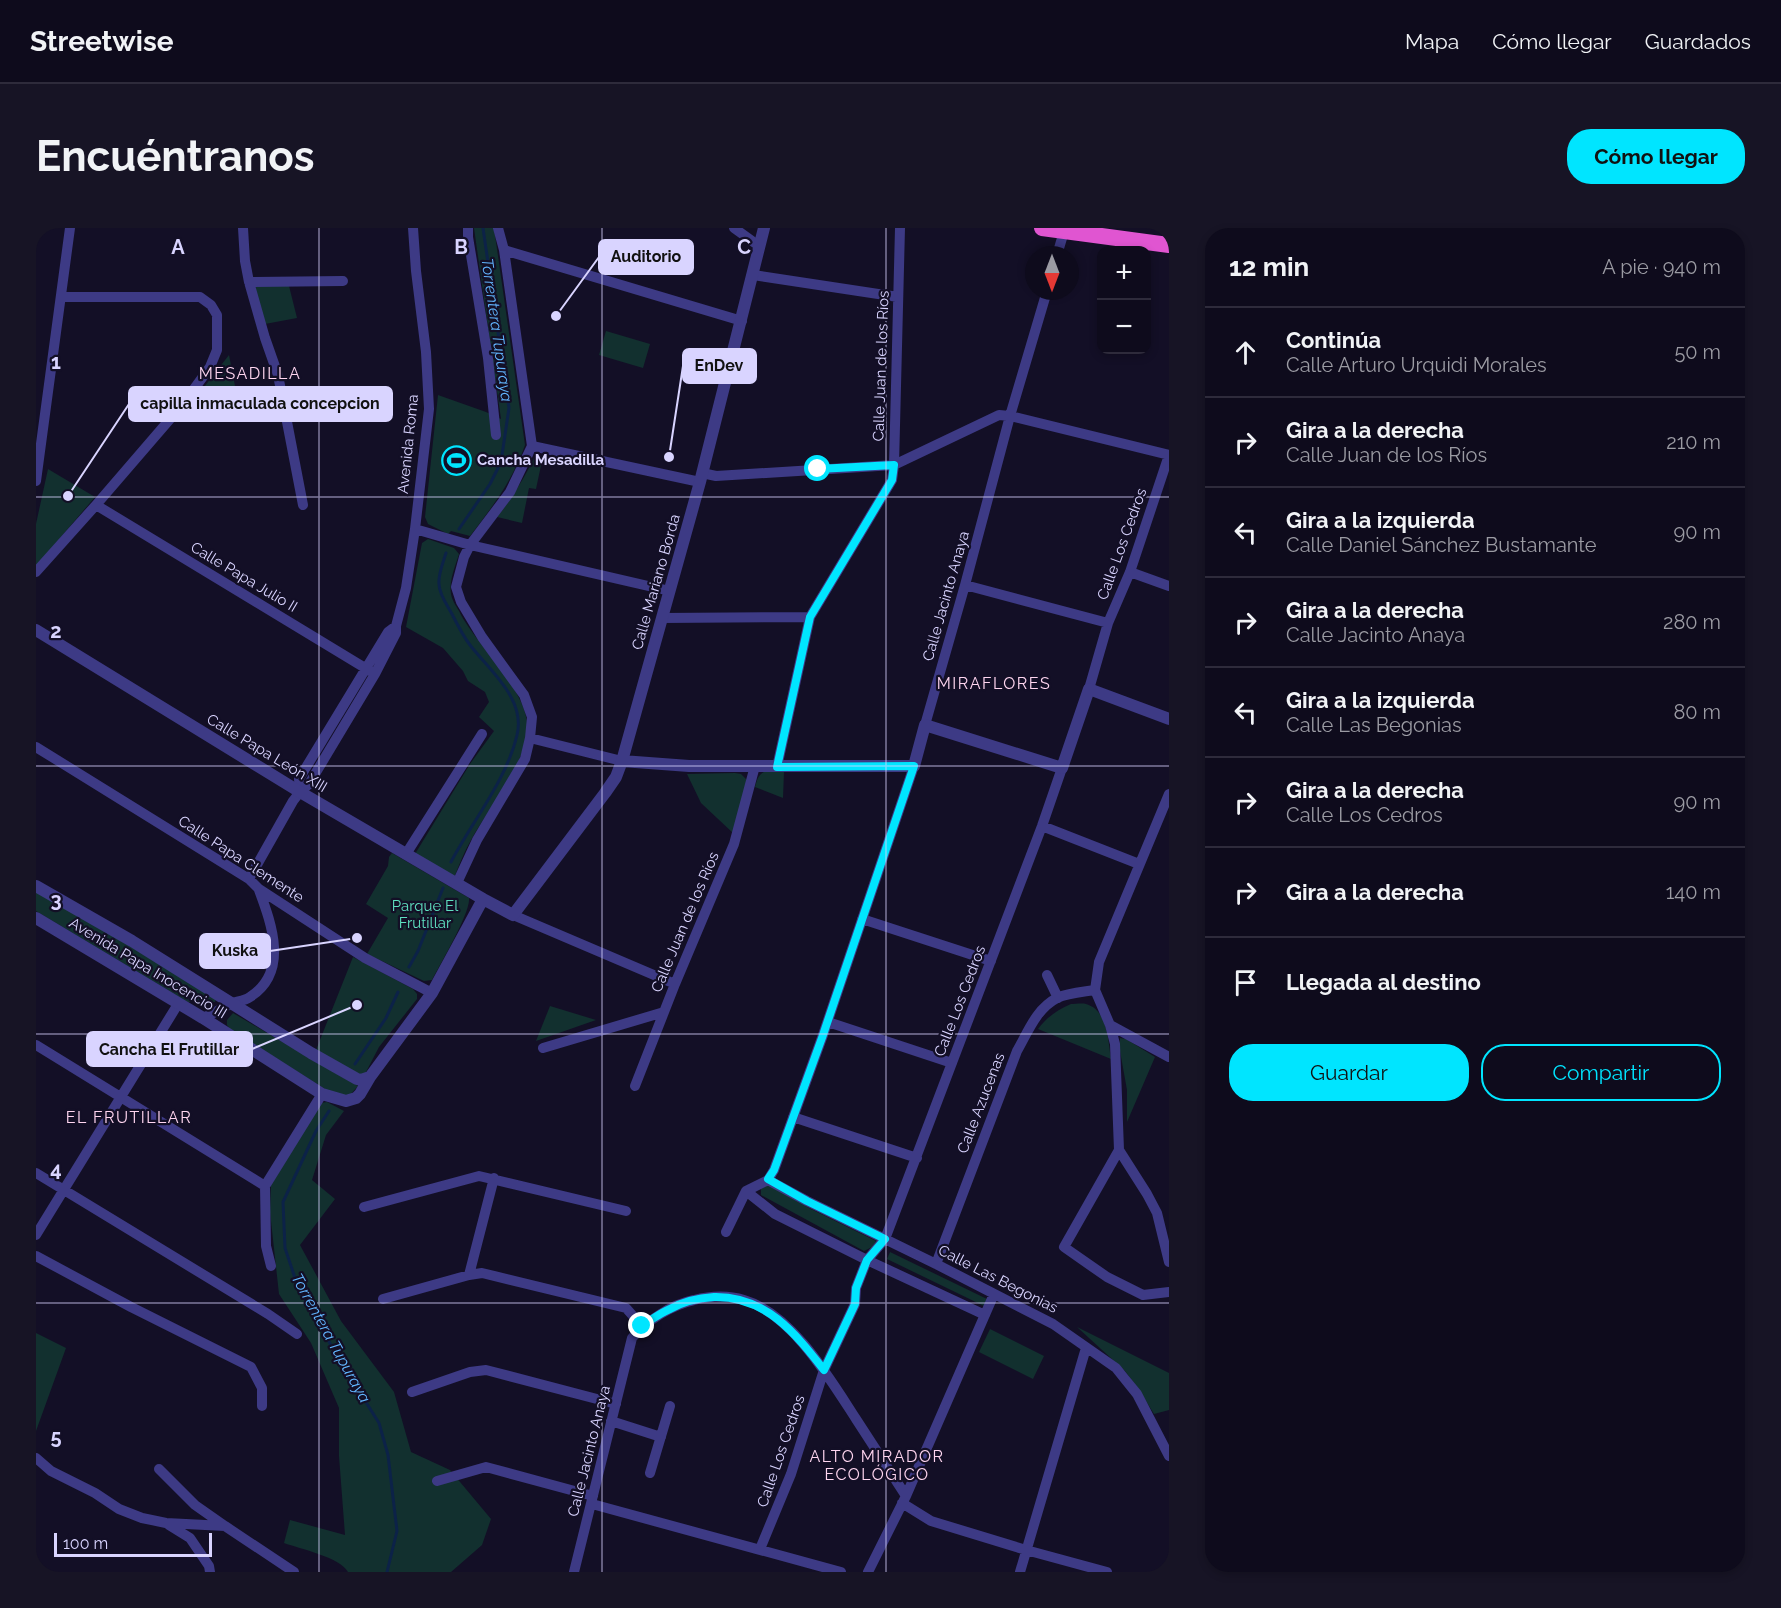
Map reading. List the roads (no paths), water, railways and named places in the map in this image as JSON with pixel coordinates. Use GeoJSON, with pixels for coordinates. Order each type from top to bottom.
{"type":"FeatureCollection","features":[{"type":"Feature","properties":{"kind":"highway"},"geometry":{"type":"LineString","coordinates":[[1042,228],[1064,229],[1169,245]]}},
{"type":"Feature","properties":{"kind":"street"},"geometry":{"type":"LineString","coordinates":[[36,481],[70,228]]}},
{"type":"Feature","properties":{"kind":"street"},"geometry":{"type":"LineString","coordinates":[[243,228],[249,282],[278,375],[303,505]]}},
{"type":"Feature","properties":{"kind":"street","name":"Avenida Roma"},"geometry":{"type":"LineString","coordinates":[[249,879],[300,792],[309,784],[370,671],[390,648],[396,633],[415,529],[429,396],[413,228]]}},
{"type":"Feature","properties":{"kind":"street"},"geometry":{"type":"LineString","coordinates":[[468,228],[488,358],[496,435]]}},
{"type":"Feature","properties":{"kind":"street"},"geometry":{"type":"LineString","coordinates":[[457,883],[477,840],[525,759],[532,717],[524,695],[482,637],[456,587],[464,557],[470,545],[510,492],[532,446],[504,250],[498,228]]}},
{"type":"Feature","properties":{"kind":"street"},"geometry":{"type":"LineString","coordinates":[[734,228],[759,246]]}},
{"type":"Feature","properties":{"kind":"street","name":"Calle Mariano Borda"},"geometry":{"type":"LineString","coordinates":[[513,915],[605,793],[616,777],[622,761],[701,477],[764,228]]}},
{"type":"Feature","properties":{"kind":"street","name":"Calle Juan de los Ríos"},"geometry":{"type":"LineString","coordinates":[[777,767],[810,617],[892,480],[900,228]]}},
{"type":"Feature","properties":{"kind":"street"},"geometry":{"type":"LineString","coordinates":[[1059,246],[1064,229]]}},
{"type":"Feature","properties":{"kind":"street"},"geometry":{"type":"LineString","coordinates":[[504,250],[742,321]]}},
{"type":"Feature","properties":{"kind":"street"},"geometry":{"type":"LineString","coordinates":[[753,275],[898,297]]}},
{"type":"Feature","properties":{"kind":"street"},"geometry":{"type":"LineString","coordinates":[[249,282],[343,280]]}},
{"type":"Feature","properties":{"kind":"street"},"geometry":{"type":"LineString","coordinates":[[36,572],[183,404],[210,367],[217,350],[217,315],[211,305],[200,297],[61,297]]}},
{"type":"Feature","properties":{"kind":"street","name":"Calle Jacinto Anaya"},"geometry":{"type":"LineString","coordinates":[[768,1179],[774,1170],[828,1022],[914,766],[1010,416],[1044,300]]}},
{"type":"Feature","properties":{"kind":"street"},"geometry":{"type":"LineString","coordinates":[[532,446],[701,477],[894,465],[999,415],[1169,455]]}},
{"type":"Feature","properties":{"kind":"street","name":"Calle Los Cedros"},"geometry":{"type":"LineString","coordinates":[[760,1549],[791,1474],[824,1370],[855,1304],[856,1288],[867,1260],[885,1239],[1042,826],[1089,689],[1108,623],[1130,572],[1169,455]]}},
{"type":"Feature","properties":{"kind":"street","name":"Calle Papa Julio II"},"geometry":{"type":"LineString","coordinates":[[96,505],[370,671]]}},
{"type":"Feature","properties":{"kind":"street"},"geometry":{"type":"LineString","coordinates":[[415,529],[470,545],[669,591]]}},
{"type":"Feature","properties":{"kind":"street"},"geometry":{"type":"LineString","coordinates":[[1130,572],[1169,586]]}},
{"type":"Feature","properties":{"kind":"street"},"geometry":{"type":"LineString","coordinates":[[965,585],[1108,623]]}},
{"type":"Feature","properties":{"kind":"street"},"geometry":{"type":"LineString","coordinates":[[662,618],[810,617]]}},
{"type":"Feature","properties":{"kind":"street","name":"Calle Papa León XIII"},"geometry":{"type":"LineString","coordinates":[[36,630],[300,792],[513,915]]}},
{"type":"Feature","properties":{"kind":"street"},"geometry":{"type":"LineString","coordinates":[[1089,689],[1169,719]]}},
{"type":"Feature","properties":{"kind":"street"},"geometry":{"type":"LineString","coordinates":[[925,725],[1062,768]]}},
{"type":"Feature","properties":{"kind":"street"},"geometry":{"type":"LineString","coordinates":[[406,854],[482,734]]}},
{"type":"Feature","properties":{"kind":"street"},"geometry":{"type":"LineString","coordinates":[[530,738],[622,761],[689,766],[914,766]]}},
{"type":"Feature","properties":{"kind":"street","name":"Calle Papa Clemente"},"geometry":{"type":"LineString","coordinates":[[36,747],[249,879],[259,890],[365,958],[432,993]]}},
{"type":"Feature","properties":{"kind":"street","name":"Calle Juan de los Ríos"},"geometry":{"type":"LineString","coordinates":[[635,1086],[734,844],[755,766]]}},
{"type":"Feature","properties":{"kind":"street"},"geometry":{"type":"LineString","coordinates":[[1169,794],[1164,821],[1139,864],[1099,962],[1095,990],[1110,1025],[1115,1044],[1119,1150],[1147,1194],[1165,1230],[1169,1262]]}},
{"type":"Feature","properties":{"kind":"street"},"geometry":{"type":"LineString","coordinates":[[1042,826],[1139,864]]}},
{"type":"Feature","properties":{"kind":"street","name":"Avenida Papa Inocencio III"},"geometry":{"type":"LineString","coordinates":[[36,886],[132,941],[311,1053],[357,1079],[370,1077]]}},
{"type":"Feature","properties":{"kind":"street"},"geometry":{"type":"LineString","coordinates":[[203,1018],[249,998],[270,974],[275,957],[274,937],[259,890]]}},
{"type":"Feature","properties":{"kind":"street"},"geometry":{"type":"LineString","coordinates":[[370,1077],[432,993],[483,899]]}},
{"type":"Feature","properties":{"kind":"street"},"geometry":{"type":"LineString","coordinates":[[513,915],[675,984]]}},
{"type":"Feature","properties":{"kind":"street","name":"Avenida Papa Inocencio III"},"geometry":{"type":"LineString","coordinates":[[36,918],[203,1018],[322,1094],[341,1101],[351,1100],[360,1094],[370,1077]]}},
{"type":"Feature","properties":{"kind":"street"},"geometry":{"type":"LineString","coordinates":[[862,919],[991,961]]}},
{"type":"Feature","properties":{"kind":"street"},"geometry":{"type":"LineString","coordinates":[[1047,975],[1058,998]]}},
{"type":"Feature","properties":{"kind":"street","name":"Calle Azucenas"},"geometry":{"type":"LineString","coordinates":[[936,1264],[1017,1051],[1032,1022],[1043,1008],[1058,998],[1095,990]]}},
{"type":"Feature","properties":{"kind":"street"},"geometry":{"type":"LineString","coordinates":[[36,1235],[178,1004]]}},
{"type":"Feature","properties":{"kind":"street"},"geometry":{"type":"LineString","coordinates":[[543,1048],[664,1012]]}},
{"type":"Feature","properties":{"kind":"street"},"geometry":{"type":"LineString","coordinates":[[828,1022],[952,1063]]}},
{"type":"Feature","properties":{"kind":"street"},"geometry":{"type":"LineString","coordinates":[[1110,1025],[1169,1057]]}},
{"type":"Feature","properties":{"kind":"street"},"geometry":{"type":"LineString","coordinates":[[36,1045],[265,1186]]}},
{"type":"Feature","properties":{"kind":"street"},"geometry":{"type":"LineString","coordinates":[[271,1266],[266,1246],[265,1186],[322,1094]]}},
{"type":"Feature","properties":{"kind":"street"},"geometry":{"type":"LineString","coordinates":[[793,1118],[916,1158]]}},
{"type":"Feature","properties":{"kind":"street"},"geometry":{"type":"LineString","coordinates":[[1119,1150],[1064,1247],[1107,1277],[1143,1295],[1169,1292]]}},
{"type":"Feature","properties":{"kind":"street"},"geometry":{"type":"LineString","coordinates":[[36,1173],[297,1334]]}},
{"type":"Feature","properties":{"kind":"street"},"geometry":{"type":"LineString","coordinates":[[364,1207],[479,1176],[627,1210]]}},
{"type":"Feature","properties":{"kind":"street"},"geometry":{"type":"LineString","coordinates":[[469,1275],[494,1178]]}},
{"type":"Feature","properties":{"kind":"street"},"geometry":{"type":"LineString","coordinates":[[726,1232],[746,1191],[768,1179]]}},
{"type":"Feature","properties":{"kind":"street","name":"Calle Las Begonias"},"geometry":{"type":"LineString","coordinates":[[768,1179],[807,1201],[1053,1324],[1116,1368],[1137,1394],[1169,1456]]}},
{"type":"Feature","properties":{"kind":"street"},"geometry":{"type":"LineString","coordinates":[[746,1191],[775,1214],[985,1316]]}},
{"type":"Feature","properties":{"kind":"street"},"geometry":{"type":"LineString","coordinates":[[36,1256],[251,1367],[262,1388],[262,1406]]}},
{"type":"Feature","properties":{"kind":"street"},"geometry":{"type":"LineString","coordinates":[[383,1299],[482,1273],[627,1308],[642,1326],[688,1301],[727,1297],[745,1300],[765,1310],[784,1324],[806,1346],[824,1370],[904,1499],[931,1521],[1107,1572]]}},
{"type":"Feature","properties":{"kind":"street"},"geometry":{"type":"LineString","coordinates":[[868,1572],[904,1499],[994,1294]]}},
{"type":"Feature","properties":{"kind":"street","name":"Calle Jacinto Anaya"},"geometry":{"type":"LineString","coordinates":[[574,1572],[632,1338],[642,1326]]}},
{"type":"Feature","properties":{"kind":"street"},"geometry":{"type":"LineString","coordinates":[[1020,1572],[1086,1348]]}},
{"type":"Feature","properties":{"kind":"street"},"geometry":{"type":"LineString","coordinates":[[412,1392],[470,1372],[486,1370],[616,1404]]}},
{"type":"Feature","properties":{"kind":"street"},"geometry":{"type":"LineString","coordinates":[[650,1473],[670,1406]]}},
{"type":"Feature","properties":{"kind":"street"},"geometry":{"type":"LineString","coordinates":[[611,1421],[661,1437]]}},
{"type":"Feature","properties":{"kind":"street"},"geometry":{"type":"LineString","coordinates":[[36,1458],[51,1471],[95,1493],[119,1509],[142,1518],[166,1523],[225,1526]]}},
{"type":"Feature","properties":{"kind":"street"},"geometry":{"type":"LineString","coordinates":[[437,1481],[486,1467],[841,1572]]}},
{"type":"Feature","properties":{"kind":"street"},"geometry":{"type":"LineString","coordinates":[[159,1469],[195,1505],[294,1572]]}},
{"type":"Feature","properties":{"kind":"street"},"geometry":{"type":"LineString","coordinates":[[166,1523],[190,1538],[209,1566],[210,1572]]}},
{"type":"Feature","properties":{"kind":"waterway","name":"Torrentera Tupuraya"},"geometry":{"type":"LineString","coordinates":[[459,529],[490,484],[501,462],[509,408],[483,228]]}},
{"type":"Feature","properties":{"kind":"waterway","name":"Torrentera Tupuraya"},"geometry":{"type":"LineString","coordinates":[[446,553],[439,576],[442,596],[467,641],[504,686],[516,709],[518,722],[517,735],[505,768],[451,862]]}},
{"type":"Feature","properties":{"kind":"waterway","name":"Torrentera Tupuraya"},"geometry":{"type":"LineString","coordinates":[[409,967],[418,951],[443,888]]}},
{"type":"Feature","properties":{"kind":"waterway","name":"Torrentera Tupuraya"},"geometry":{"type":"LineString","coordinates":[[355,1064],[386,1018],[398,992]]}},
{"type":"Feature","properties":{"kind":"waterway","name":"Torrentera Tupuraya"},"geometry":{"type":"LineString","coordinates":[[329,1111],[316,1131],[283,1202],[285,1248],[297,1284],[337,1356],[379,1423],[388,1455],[397,1531],[387,1572]]}},
{"type":"Feature","properties":{"kind":"place","name":"Auditorio"},"geometry":{"type":"Point","coordinates":[556,316]}},
{"type":"Feature","properties":{"kind":"place","name":"EnDev"},"geometry":{"type":"Point","coordinates":[669,457]}},
{"type":"Feature","properties":{"kind":"place","name":"Cancha Mesadilla"},"geometry":{"type":"Point","coordinates":[456,460]}},
{"type":"Feature","properties":{"kind":"place","name":"capilla inmaculada concepcion"},"geometry":{"type":"Point","coordinates":[68,496]}},
{"type":"Feature","properties":{"kind":"place","name":"Kuska"},"geometry":{"type":"Point","coordinates":[357,938]}},
{"type":"Feature","properties":{"kind":"place","name":"Cancha El Frutillar"},"geometry":{"type":"Point","coordinates":[357,1005]}},
{"type":"Feature","properties":{"kind":"district","name":"MESADILLA"},"geometry":{"type":"Point","coordinates":[250,373]}},
{"type":"Feature","properties":{"kind":"district","name":"MIRAFLORES"},"geometry":{"type":"Point","coordinates":[994,683]}},
{"type":"Feature","properties":{"kind":"district","name":"EL FRUTILLAR"},"geometry":{"type":"Point","coordinates":[129,1117]}},
{"type":"Feature","properties":{"kind":"district","name":"ALTO MIRADOR ECOLÓGICO"},"geometry":{"type":"Point","coordinates":[877,1465]}},
{"type":"Feature","properties":{"kind":"park label","name":"Parque El Frutillar"},"geometry":{"type":"Point","coordinates":[425,914]}}]}
